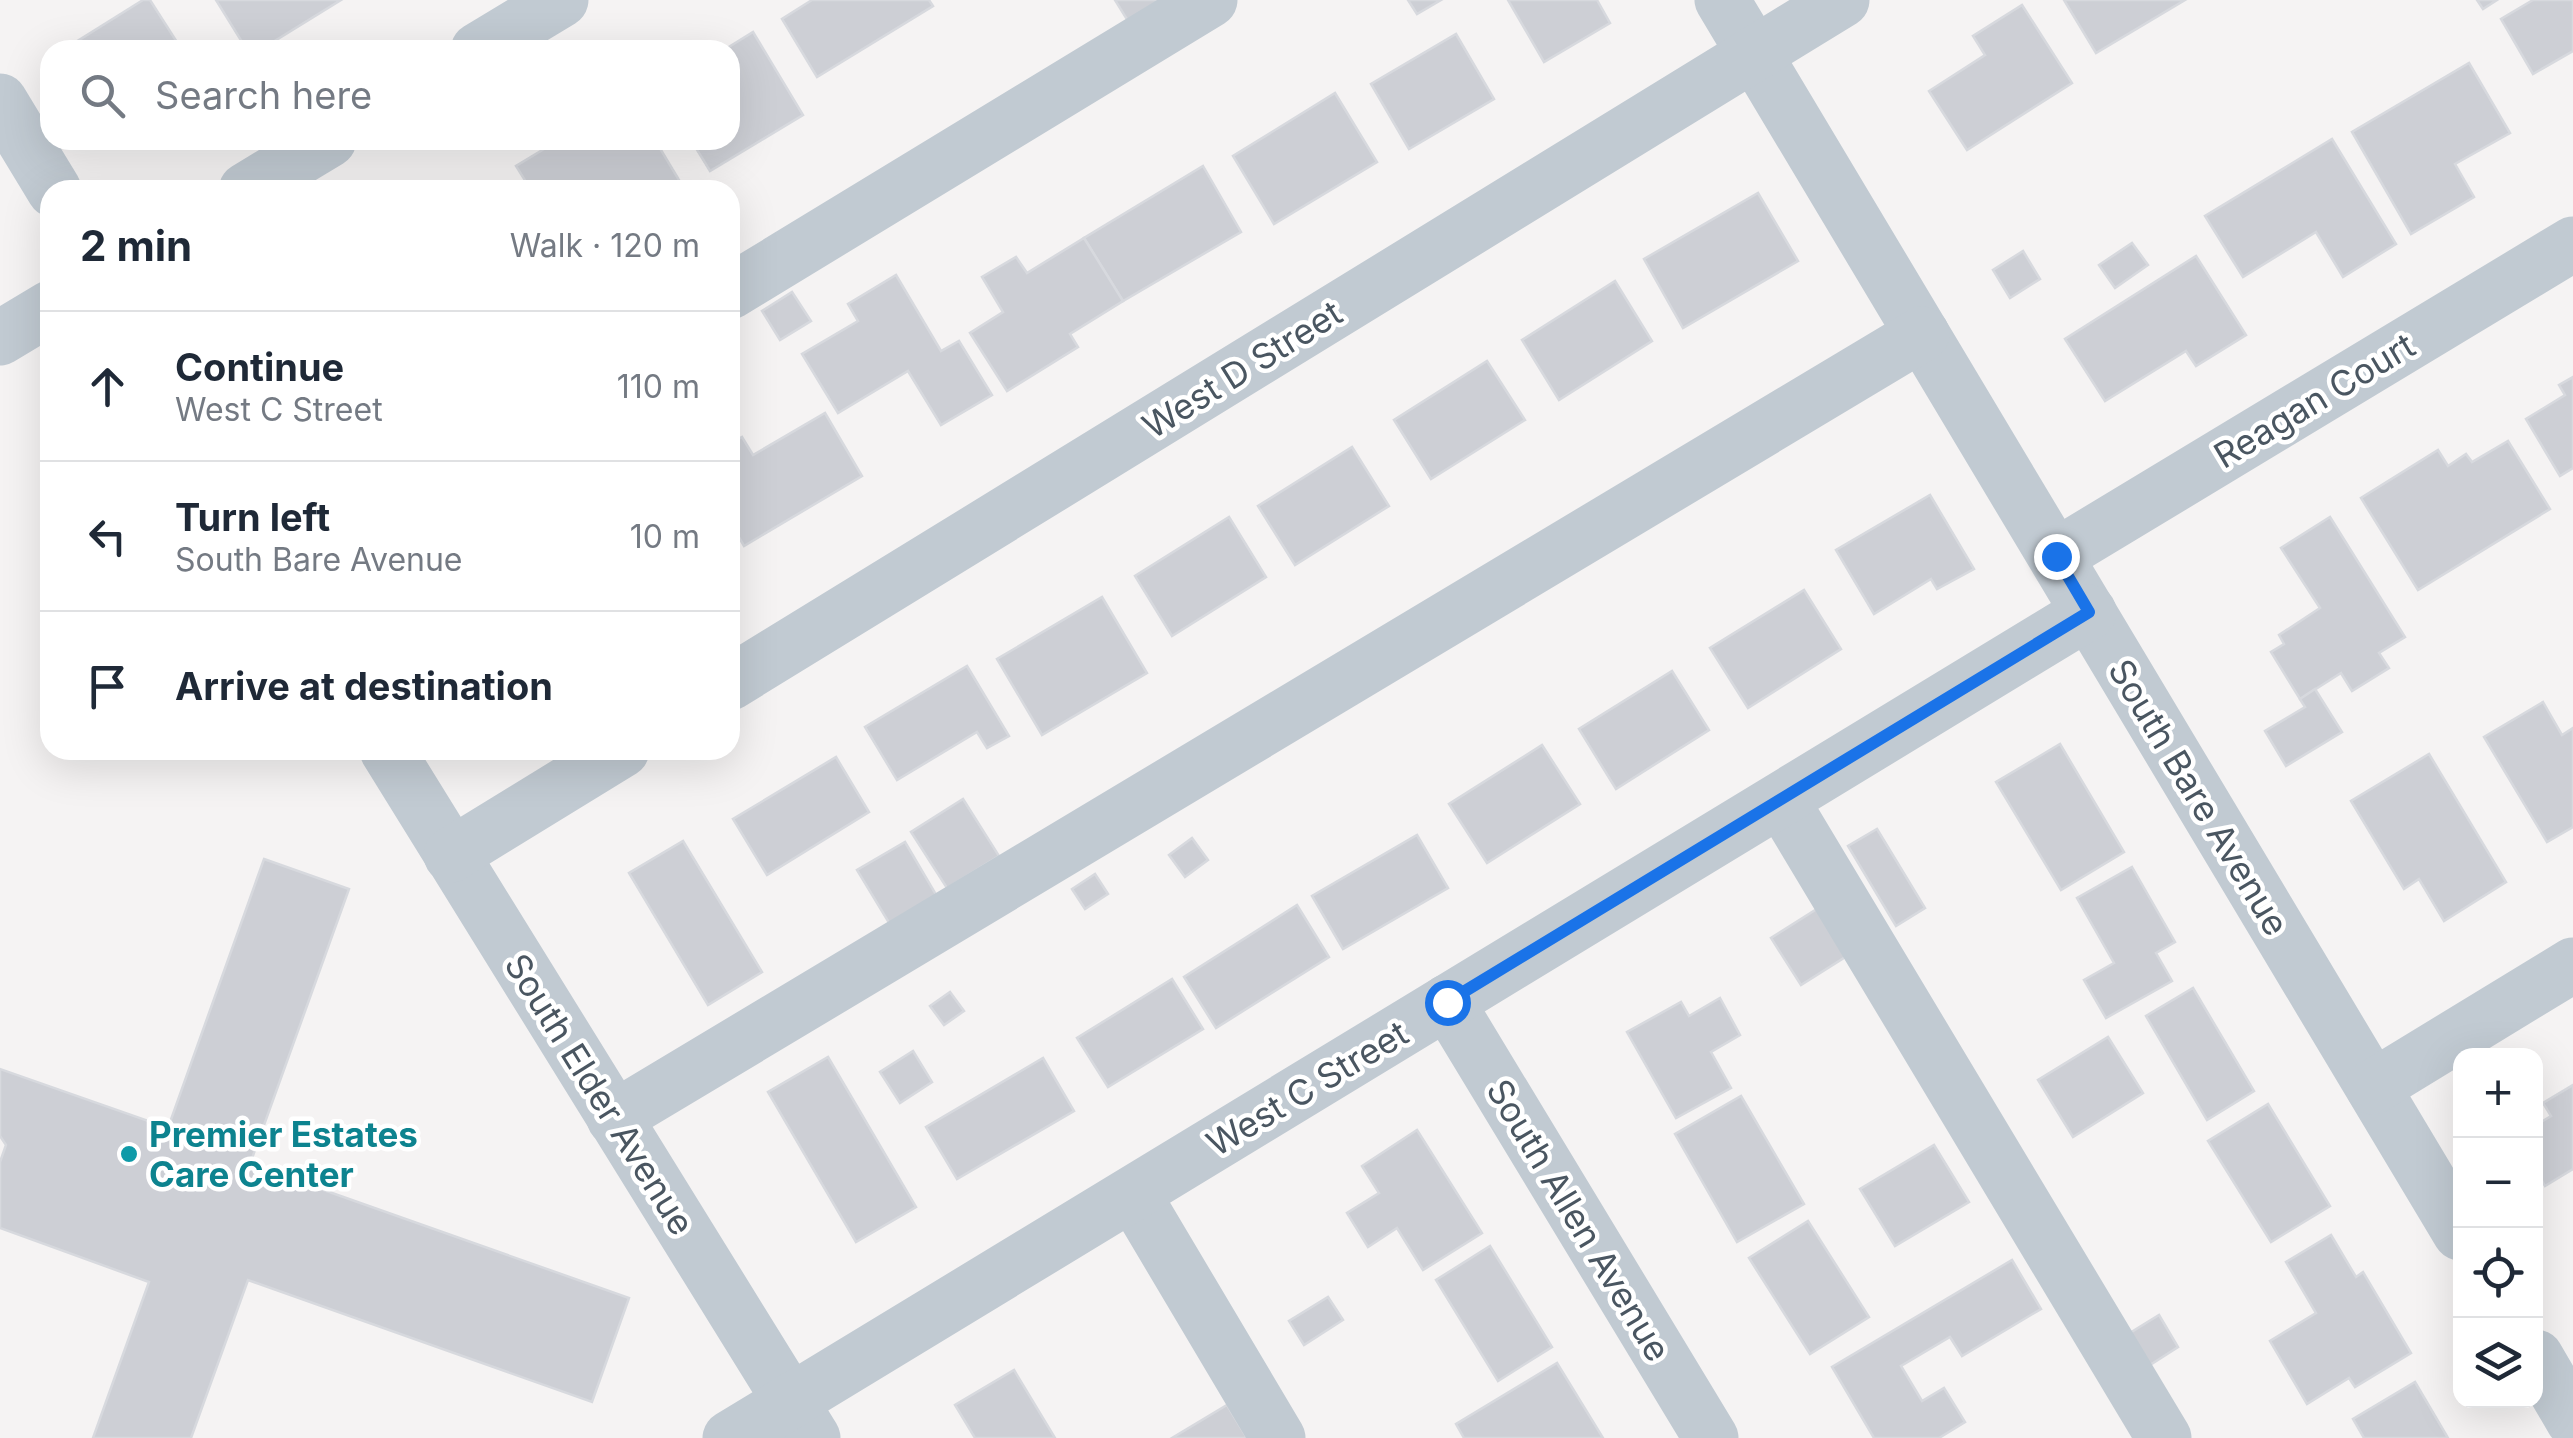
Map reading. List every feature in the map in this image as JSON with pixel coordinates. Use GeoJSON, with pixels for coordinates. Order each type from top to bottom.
{"type":"FeatureCollection","features":[{"type":"Feature","properties":{"kind":"street"},"geometry":{"type":"LineString","coordinates":[[495,40],[561,0]]}},
{"type":"Feature","properties":{"kind":"street"},"geometry":{"type":"LineString","coordinates":[[740,286],[1210,0]]}},
{"type":"Feature","properties":{"kind":"street","name":"South Bare Avenue"},"geometry":{"type":"LineString","coordinates":[[1722,0],[2457,1228]]}},
{"type":"Feature","properties":{"kind":"street","name":"West D Street"},"geometry":{"type":"LineString","coordinates":[[740,678],[1842,0]]}},
{"type":"Feature","properties":{"kind":"street"},"geometry":{"type":"LineString","coordinates":[[0,102],[48,180]]}},
{"type":"Feature","properties":{"kind":"street"},"geometry":{"type":"LineString","coordinates":[[263,180],[312,150]]}},
{"type":"Feature","properties":{"kind":"street","name":"Reagan Court"},"geometry":{"type":"LineString","coordinates":[[2056,556],[2573,244]]}},
{"type":"Feature","properties":{"kind":"street"},"geometry":{"type":"LineString","coordinates":[[0,338],[40,314]]}},
{"type":"Feature","properties":{"kind":"street"},"geometry":{"type":"LineString","coordinates":[[614,1118],[1922,334]]}},
{"type":"Feature","properties":{"kind":"street","name":"West C Street"},"geometry":{"type":"LineString","coordinates":[[730,1438],[802,1420],[1133,1194],[2089,612]]}},
{"type":"Feature","properties":{"kind":"street","name":"South Elder Avenue"},"geometry":{"type":"LineString","coordinates":[[393,760],[802,1420]]}},
{"type":"Feature","properties":{"kind":"street"},"geometry":{"type":"LineString","coordinates":[[451,855],[606,760]]}},
{"type":"Feature","properties":{"kind":"street"},"geometry":{"type":"LineString","coordinates":[[1781,800],[2164,1438]]}},
{"type":"Feature","properties":{"kind":"street"},"geometry":{"type":"LineString","coordinates":[[2373,1088],[2573,965]]}},
{"type":"Feature","properties":{"kind":"street","name":"South Allen Avenue"},"geometry":{"type":"LineString","coordinates":[[1447,1002],[1711,1438]]}},
{"type":"Feature","properties":{"kind":"street"},"geometry":{"type":"LineString","coordinates":[[1133,1194],[1278,1438]]}},
{"type":"Feature","properties":{"kind":"street"},"geometry":{"type":"LineString","coordinates":[[2543,1370],[2573,1420]]}},
{"type":"Feature","properties":{"kind":"building"},"geometry":{"type":"Polygon","coordinates":[[[143,0],[150,0],[176,40],[79,40],[143,0]]]}},
{"type":"Feature","properties":{"kind":"building"},"geometry":{"type":"Polygon","coordinates":[[[216,0],[341,0],[276,40],[241,40],[216,0]]]}},
{"type":"Feature","properties":{"kind":"building"},"geometry":{"type":"Polygon","coordinates":[[[812,0],[929,0],[933,6],[817,77],[782,19],[812,0]]]}},
{"type":"Feature","properties":{"kind":"building"},"geometry":{"type":"Polygon","coordinates":[[[1115,0],[1166,0],[1133,29],[1115,0]]]}},
{"type":"Feature","properties":{"kind":"building"},"geometry":{"type":"Polygon","coordinates":[[[1408,0],[1441,0],[1417,14],[1408,0]]]}},
{"type":"Feature","properties":{"kind":"building"},"geometry":{"type":"Polygon","coordinates":[[[1508,0],[1597,0],[1610,23],[1544,62],[1508,0]]]}},
{"type":"Feature","properties":{"kind":"building"},"geometry":{"type":"Polygon","coordinates":[[[2064,0],[2185,0],[2096,53],[2064,0]]]}},
{"type":"Feature","properties":{"kind":"building"},"geometry":{"type":"Polygon","coordinates":[[[2477,0],[2497,0],[2483,9],[2477,0]]]}},
{"type":"Feature","properties":{"kind":"building"},"geometry":{"type":"Polygon","coordinates":[[[2533,0],[2573,0],[2573,51],[2533,74],[2501,19],[2533,0]]]}},
{"type":"Feature","properties":{"kind":"building"},"geometry":{"type":"Polygon","coordinates":[[[2022,5],[2072,83],[1967,150],[1929,91],[1985,55],[1973,36],[2022,5]]]}},
{"type":"Feature","properties":{"kind":"building"},"geometry":{"type":"Polygon","coordinates":[[[753,32],[803,115],[710,171],[697,150],[740,150],[740,40],[753,32]]]}},
{"type":"Feature","properties":{"kind":"building"},"geometry":{"type":"Polygon","coordinates":[[[1456,34],[1494,99],[1409,149],[1371,84],[1456,34]]]}},
{"type":"Feature","properties":{"kind":"building"},"geometry":{"type":"Polygon","coordinates":[[[2469,63],[2510,133],[2455,164],[2474,197],[2411,234],[2352,132],[2469,63]]]}},
{"type":"Feature","properties":{"kind":"building"},"geometry":{"type":"Polygon","coordinates":[[[1335,93],[1377,162],[1274,224],[1233,156],[1335,93]]]}},
{"type":"Feature","properties":{"kind":"building"},"geometry":{"type":"Polygon","coordinates":[[[2332,139],[2396,244],[2343,277],[2316,232],[2243,277],[2205,216],[2332,139]]]}},
{"type":"Feature","properties":{"kind":"building"},"geometry":{"type":"Polygon","coordinates":[[[542,150],[661,150],[679,180],[525,180],[516,166],[542,150]]]}},
{"type":"Feature","properties":{"kind":"building"},"geometry":{"type":"Polygon","coordinates":[[[1203,166],[1241,232],[1123,301],[1084,238],[1203,166]]]}},
{"type":"Feature","properties":{"kind":"building"},"geometry":{"type":"Polygon","coordinates":[[[1758,193],[1798,261],[1683,328],[1644,259],[1758,193]]]}},
{"type":"Feature","properties":{"kind":"building"},"geometry":{"type":"Polygon","coordinates":[[[1084,238],[1123,301],[1070,334],[1078,347],[1007,391],[970,333],[1003,312],[982,277],[1016,257],[1027,273],[1084,238]]]}},
{"type":"Feature","properties":{"kind":"building"},"geometry":{"type":"Polygon","coordinates":[[[2132,243],[2148,265],[2115,288],[2099,265],[2132,243]]]}},
{"type":"Feature","properties":{"kind":"building"},"geometry":{"type":"Polygon","coordinates":[[[2023,251],[2040,279],[2010,298],[1993,270],[2023,251]]]}},
{"type":"Feature","properties":{"kind":"building"},"geometry":{"type":"Polygon","coordinates":[[[2196,256],[2246,335],[2196,366],[2186,351],[2105,401],[2065,339],[2196,256]]]}},
{"type":"Feature","properties":{"kind":"building"},"geometry":{"type":"Polygon","coordinates":[[[896,275],[941,351],[959,341],[992,395],[941,425],[908,371],[838,413],[802,354],[858,321],[848,304],[896,275]]]}},
{"type":"Feature","properties":{"kind":"building"},"geometry":{"type":"Polygon","coordinates":[[[1615,281],[1652,341],[1559,400],[1522,340],[1615,281]]]}},
{"type":"Feature","properties":{"kind":"building"},"geometry":{"type":"Polygon","coordinates":[[[792,292],[811,321],[780,340],[762,311],[792,292]]]}},
{"type":"Feature","properties":{"kind":"building"},"geometry":{"type":"Polygon","coordinates":[[[1487,361],[1525,420],[1431,479],[1394,420],[1487,361]]]}},
{"type":"Feature","properties":{"kind":"building"},"geometry":{"type":"Polygon","coordinates":[[[2573,377],[2573,468],[2560,476],[2526,419],[2565,395],[2559,385],[2573,377]]]}},
{"type":"Feature","properties":{"kind":"building"},"geometry":{"type":"Polygon","coordinates":[[[825,413],[862,476],[744,546],[740,539],[740,438],[753,455],[825,413]]]}},
{"type":"Feature","properties":{"kind":"building"},"geometry":{"type":"Polygon","coordinates":[[[2508,441],[2550,509],[2418,590],[2361,498],[2438,450],[2448,466],[2466,454],[2472,462],[2508,441]]]}},
{"type":"Feature","properties":{"kind":"building"},"geometry":{"type":"Polygon","coordinates":[[[1352,447],[1389,506],[1295,565],[1258,506],[1352,447]]]}},
{"type":"Feature","properties":{"kind":"building"},"geometry":{"type":"Polygon","coordinates":[[[1930,495],[1974,569],[1937,589],[1931,579],[1874,614],[1836,550],[1930,495]]]}},
{"type":"Feature","properties":{"kind":"building"},"geometry":{"type":"Polygon","coordinates":[[[1229,517],[1266,577],[1172,636],[1135,576],[1229,517]]]}},
{"type":"Feature","properties":{"kind":"building"},"geometry":{"type":"Polygon","coordinates":[[[2330,517],[2405,637],[2379,653],[2389,668],[2352,691],[2341,673],[2300,699],[2271,652],[2284,644],[2279,635],[2320,608],[2281,548],[2330,517]]]}},
{"type":"Feature","properties":{"kind":"building"},"geometry":{"type":"Polygon","coordinates":[[[1804,590],[1841,649],[1748,708],[1710,648],[1804,590]]]}},
{"type":"Feature","properties":{"kind":"building"},"geometry":{"type":"Polygon","coordinates":[[[1102,597],[1147,673],[1042,735],[997,659],[1102,597]]]}},
{"type":"Feature","properties":{"kind":"building"},"geometry":{"type":"Polygon","coordinates":[[[967,666],[1009,736],[987,748],[977,732],[897,780],[865,727],[967,666]]]}},
{"type":"Feature","properties":{"kind":"building"},"geometry":{"type":"Polygon","coordinates":[[[1672,671],[1709,730],[1616,789],[1579,729],[1672,671]]]}},
{"type":"Feature","properties":{"kind":"building"},"geometry":{"type":"Polygon","coordinates":[[[2315,689],[2342,732],[2286,766],[2265,731],[2305,707],[2300,699],[2315,689]]]}},
{"type":"Feature","properties":{"kind":"building"},"geometry":{"type":"Polygon","coordinates":[[[2543,702],[2562,735],[2573,728],[2573,827],[2547,842],[2484,737],[2543,702]]]}},
{"type":"Feature","properties":{"kind":"building"},"geometry":{"type":"Polygon","coordinates":[[[2060,744],[2124,852],[2061,890],[1996,782],[2060,744]]]}},
{"type":"Feature","properties":{"kind":"building"},"geometry":{"type":"Polygon","coordinates":[[[1542,745],[1580,804],[1487,863],[1449,804],[1542,745]]]}},
{"type":"Feature","properties":{"kind":"building"},"geometry":{"type":"Polygon","coordinates":[[[2429,754],[2506,882],[2444,921],[2419,879],[2404,889],[2351,801],[2429,754]]]}},
{"type":"Feature","properties":{"kind":"building"},"geometry":{"type":"Polygon","coordinates":[[[836,757],[869,812],[767,875],[733,819],[836,757]]]}},
{"type":"Feature","properties":{"kind":"building"},"geometry":{"type":"Polygon","coordinates":[[[963,799],[999,856],[947,888],[911,832],[963,799]]]}},
{"type":"Feature","properties":{"kind":"building"},"geometry":{"type":"Polygon","coordinates":[[[1877,829],[1925,908],[1896,926],[1848,846],[1877,829]]]}},
{"type":"Feature","properties":{"kind":"building"},"geometry":{"type":"Polygon","coordinates":[[[1417,835],[1448,888],[1343,949],[1312,896],[1417,835]]]}},
{"type":"Feature","properties":{"kind":"building"},"geometry":{"type":"Polygon","coordinates":[[[1192,838],[1208,860],[1185,877],[1169,855],[1192,838]]]}},
{"type":"Feature","properties":{"kind":"building"},"geometry":{"type":"Polygon","coordinates":[[[683,841],[762,972],[708,1005],[629,873],[683,841]]]}},
{"type":"Feature","properties":{"kind":"building"},"geometry":{"type":"Polygon","coordinates":[[[905,842],[938,898],[891,926],[857,870],[905,842]]]}},
{"type":"Feature","properties":{"kind":"building","name":"Premier Estates Care Center"},"geometry":{"type":"Polygon","coordinates":[[[264,859],[349,889],[250,1164],[629,1298],[592,1402],[248,1280],[191,1438],[93,1438],[149,1282],[0,1228],[0,1162],[6,1145],[0,1136],[0,1069],[168,1128],[264,859]]]}},
{"type":"Feature","properties":{"kind":"building"},"geometry":{"type":"Polygon","coordinates":[[[2132,867],[2175,942],[2156,953],[2172,981],[2106,1018],[2084,980],[2114,963],[2077,898],[2132,867]]]}},
{"type":"Feature","properties":{"kind":"building"},"geometry":{"type":"Polygon","coordinates":[[[1095,874],[1108,894],[1085,909],[1072,889],[1095,874]]]}},
{"type":"Feature","properties":{"kind":"building"},"geometry":{"type":"Polygon","coordinates":[[[1297,905],[1329,957],[1216,1028],[1184,977],[1297,905]]]}},
{"type":"Feature","properties":{"kind":"building"},"geometry":{"type":"Polygon","coordinates":[[[1820,907],[1850,954],[1801,985],[1771,938],[1820,907]]]}},
{"type":"Feature","properties":{"kind":"building"},"geometry":{"type":"Polygon","coordinates":[[[1172,979],[1203,1029],[1108,1087],[1077,1038],[1172,979]]]}},
{"type":"Feature","properties":{"kind":"building"},"geometry":{"type":"Polygon","coordinates":[[[2193,988],[2254,1091],[2207,1120],[2146,1016],[2193,988]]]}},
{"type":"Feature","properties":{"kind":"building"},"geometry":{"type":"Polygon","coordinates":[[[950,992],[964,1011],[944,1025],[930,1006],[950,992]]]}},
{"type":"Feature","properties":{"kind":"building"},"geometry":{"type":"Polygon","coordinates":[[[1720,998],[1740,1035],[1711,1052],[1731,1088],[1676,1118],[1627,1032],[1681,1002],[1689,1016],[1720,998]]]}},
{"type":"Feature","properties":{"kind":"building"},"geometry":{"type":"Polygon","coordinates":[[[2108,1037],[2143,1093],[2073,1137],[2038,1080],[2108,1037]]]}},
{"type":"Feature","properties":{"kind":"building"},"geometry":{"type":"Polygon","coordinates":[[[913,1051],[932,1082],[900,1103],[880,1072],[913,1051]]]}},
{"type":"Feature","properties":{"kind":"building"},"geometry":{"type":"Polygon","coordinates":[[[828,1057],[916,1207],[856,1242],[768,1092],[828,1057]]]}},
{"type":"Feature","properties":{"kind":"building"},"geometry":{"type":"Polygon","coordinates":[[[1043,1058],[1074,1111],[957,1179],[926,1127],[1043,1058]]]}},
{"type":"Feature","properties":{"kind":"building"},"geometry":{"type":"Polygon","coordinates":[[[2573,1085],[2573,1169],[2545,1186],[2543,1121],[2551,1116],[2543,1103],[2573,1085]]]}},
{"type":"Feature","properties":{"kind":"building"},"geometry":{"type":"Polygon","coordinates":[[[1741,1096],[1804,1204],[1737,1242],[1675,1134],[1741,1096]]]}},
{"type":"Feature","properties":{"kind":"building"},"geometry":{"type":"Polygon","coordinates":[[[2268,1104],[2330,1206],[2271,1242],[2208,1141],[2268,1104]]]}},
{"type":"Feature","properties":{"kind":"building"},"geometry":{"type":"Polygon","coordinates":[[[1417,1130],[1482,1233],[1423,1270],[1397,1228],[1368,1247],[1347,1213],[1379,1193],[1362,1166],[1417,1130]]]}},
{"type":"Feature","properties":{"kind":"building"},"geometry":{"type":"Polygon","coordinates":[[[1934,1145],[1969,1202],[1895,1246],[1860,1189],[1934,1145]]]}},
{"type":"Feature","properties":{"kind":"building"},"geometry":{"type":"Polygon","coordinates":[[[1808,1221],[1869,1317],[1810,1354],[1749,1258],[1808,1221]]]}},
{"type":"Feature","properties":{"kind":"building"},"geometry":{"type":"Polygon","coordinates":[[[2331,1235],[2356,1277],[2363,1272],[2411,1353],[2355,1387],[2349,1378],[2307,1404],[2270,1341],[2316,1313],[2286,1262],[2331,1235]]]}},
{"type":"Feature","properties":{"kind":"building"},"geometry":{"type":"Polygon","coordinates":[[[1490,1246],[1552,1347],[1498,1381],[1436,1280],[1490,1246]]]}},
{"type":"Feature","properties":{"kind":"building"},"geometry":{"type":"Polygon","coordinates":[[[2012,1260],[2041,1309],[1962,1356],[1950,1337],[1901,1366],[1922,1401],[1944,1388],[1965,1422],[1939,1438],[1874,1438],[1832,1367],[2012,1260]]]}},
{"type":"Feature","properties":{"kind":"building"},"geometry":{"type":"Polygon","coordinates":[[[1328,1297],[1343,1320],[1304,1345],[1289,1321],[1328,1297]]]}},
{"type":"Feature","properties":{"kind":"building"},"geometry":{"type":"Polygon","coordinates":[[[2159,1315],[2178,1347],[2150,1365],[2130,1333],[2159,1315]]]}},
{"type":"Feature","properties":{"kind":"building"},"geometry":{"type":"Polygon","coordinates":[[[1557,1363],[1603,1438],[1464,1438],[1456,1424],[1557,1363]]]}},
{"type":"Feature","properties":{"kind":"building"},"geometry":{"type":"Polygon","coordinates":[[[1014,1370],[1055,1438],[975,1438],[955,1405],[1014,1370]]]}},
{"type":"Feature","properties":{"kind":"building"},"geometry":{"type":"Polygon","coordinates":[[[2415,1382],[2448,1438],[2364,1438],[2353,1419],[2415,1382]]]}},
{"type":"Feature","properties":{"kind":"building"},"geometry":{"type":"Polygon","coordinates":[[[1227,1405],[1247,1438],[1172,1438],[1227,1405]]]}},
{"type":"Feature","properties":{"kind":"place","name":"Premier Estates Care Center"},"geometry":{"type":"Point","coordinates":[129,1154]}},
{"type":"Feature","properties":{"kind":"route"},"geometry":{"type":"LineString","coordinates":[[1447,1002],[2089,612],[2056,556]]}}]}
